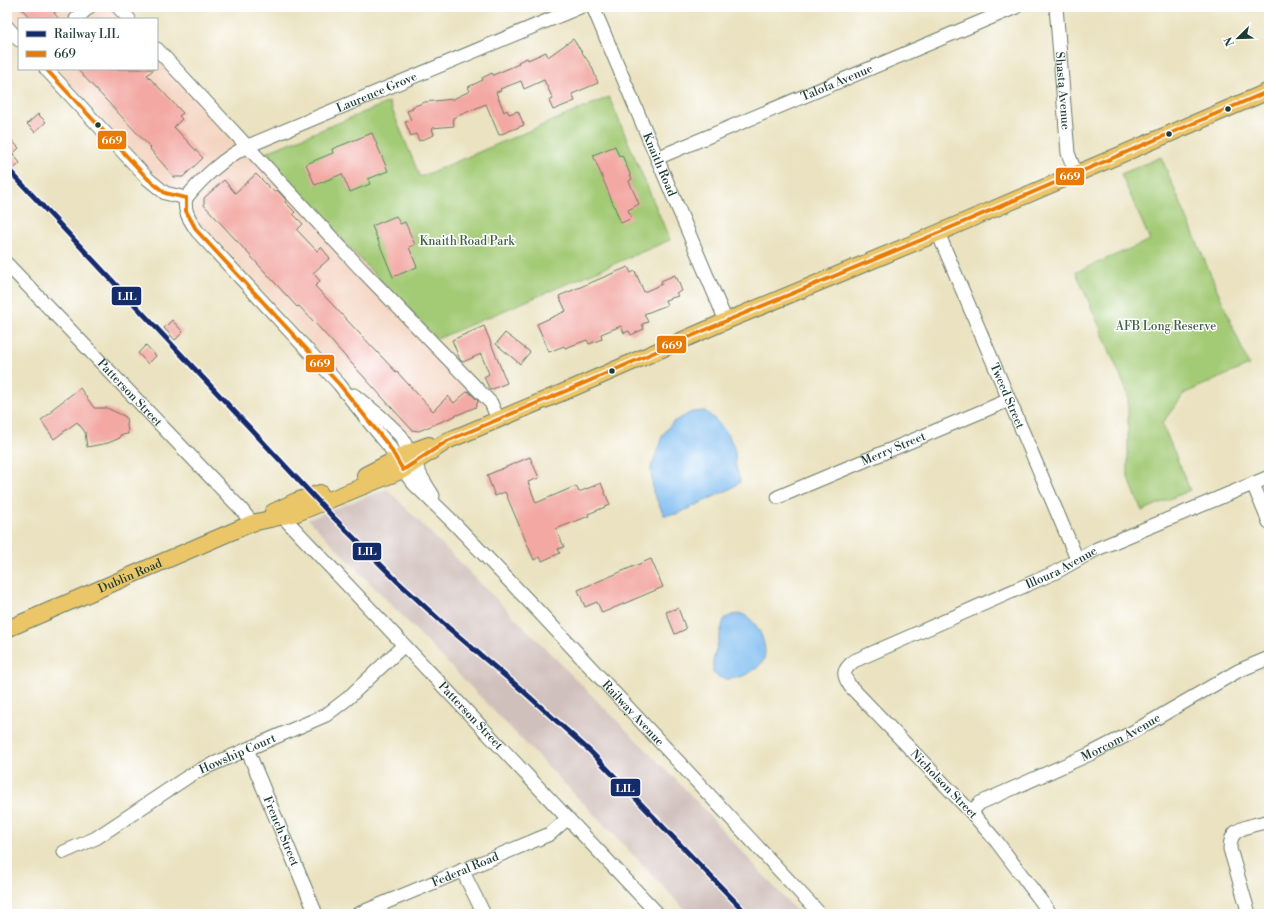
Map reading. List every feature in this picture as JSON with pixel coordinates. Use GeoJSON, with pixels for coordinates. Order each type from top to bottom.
{"type":"FeatureCollection","features":[{"type":"Feature","properties":{"kind":"main road","name":"Dublin Road"},"geometry":{"type":"LineString","coordinates":[[7,629],[253,523],[321,498],[374,471],[406,461],[427,446],[447,441],[574,388],[726,321],[938,233],[1269,91]]}},
{"type":"Feature","properties":{"kind":"street"},"geometry":{"type":"LineString","coordinates":[[77,18],[89,7]]}},
{"type":"Feature","properties":{"kind":"street"},"geometry":{"type":"LineString","coordinates":[[118,7],[128,18]]}},
{"type":"Feature","properties":{"kind":"street","name":"Laurence Grove"},"geometry":{"type":"LineString","coordinates":[[186,198],[193,189],[229,156],[248,146],[580,7]]}},
{"type":"Feature","properties":{"kind":"street","name":"Knaith Road"},"geometry":{"type":"LineString","coordinates":[[593,7],[726,321]]}},
{"type":"Feature","properties":{"kind":"street","name":"Talofa Avenue"},"geometry":{"type":"LineString","coordinates":[[657,158],[1016,7]]}},
{"type":"Feature","properties":{"kind":"street","name":"Shasta Avenue"},"geometry":{"type":"LineString","coordinates":[[1056,7],[1068,153],[1076,174]]}},
{"type":"Feature","properties":{"kind":"street"},"geometry":{"type":"LineString","coordinates":[[7,27],[18,39]]}},
{"type":"Feature","properties":{"kind":"street"},"geometry":{"type":"LineString","coordinates":[[158,50],[360,268],[491,403],[498,419]]}},
{"type":"Feature","properties":{"kind":"street"},"geometry":{"type":"LineString","coordinates":[[47,70],[148,179],[164,193],[186,198]]}},
{"type":"Feature","properties":{"kind":"street","name":"Railway Avenue"},"geometry":{"type":"LineString","coordinates":[[186,198],[184,205],[186,213],[197,231],[339,384],[374,411],[401,436],[406,461],[425,484],[445,514],[541,614],[820,914]]}},
{"type":"Feature","properties":{"kind":"street","name":"Tweed Street"},"geometry":{"type":"LineString","coordinates":[[938,233],[1077,559]]}},
{"type":"Feature","properties":{"kind":"street","name":"Patterson Street"},"geometry":{"type":"LineString","coordinates":[[7,264],[253,523]]}},
{"type":"Feature","properties":{"kind":"street","name":"Merry Street"},"geometry":{"type":"LineString","coordinates":[[778,497],[1009,400]]}},
{"type":"Feature","properties":{"kind":"street","name":"Illoura Avenue"},"geometry":{"type":"LineString","coordinates":[[854,661],[1056,572],[1097,549],[1269,477]]}},
{"type":"Feature","properties":{"kind":"street"},"geometry":{"type":"LineString","coordinates":[[1253,484],[1269,522]]}},
{"type":"Feature","properties":{"kind":"street","name":"Patterson Street"},"geometry":{"type":"LineString","coordinates":[[281,513],[403,646],[658,914]]}},
{"type":"Feature","properties":{"kind":"street","name":"Howship Court"},"geometry":{"type":"LineString","coordinates":[[64,852],[96,838],[189,776],[247,749],[326,716],[347,699],[403,646]]}},
{"type":"Feature","properties":{"kind":"street","name":"Morcom Avenue"},"geometry":{"type":"LineString","coordinates":[[971,812],[980,803],[1104,747],[1238,671],[1269,658]]}},
{"type":"Feature","properties":{"kind":"street","name":"Nicholson Street"},"geometry":{"type":"LineString","coordinates":[[854,661],[847,667],[845,674],[845,679],[850,686],[971,812],[997,842],[1050,913]]}},
{"type":"Feature","properties":{"kind":"street","name":"French Street"},"geometry":{"type":"LineString","coordinates":[[247,749],[316,914]]}},
{"type":"Feature","properties":{"kind":"street","name":"Federal Road"},"geometry":{"type":"LineString","coordinates":[[358,914],[550,834],[568,819]]}},
{"type":"Feature","properties":{"kind":"street"},"geometry":{"type":"LineString","coordinates":[[1249,914],[1230,849],[1231,841],[1234,834],[1245,828],[1269,821]]}},
{"type":"Feature","properties":{"kind":"street"},"geometry":{"type":"LineString","coordinates":[[462,870],[484,914]]}},
{"type":"Feature","properties":{"kind":"shaded area"},"geometry":{"type":"Polygon","coordinates":[[[7,7],[122,7],[133,18],[18,18],[18,28],[7,17],[7,7]]]}},
{"type":"Feature","properties":{"kind":"shaded area"},"geometry":{"type":"Polygon","coordinates":[[[158,45],[495,400],[408,436],[356,379],[338,372],[57,70],[158,70],[158,45]]]}},
{"type":"Feature","properties":{"kind":"shaded area"},"geometry":{"type":"Polygon","coordinates":[[[387,489],[687,791],[799,914],[689,914],[308,519],[387,489]]]}},
{"type":"Feature","properties":{"kind":"green space","name":"Knaith Road Park"},"geometry":{"type":"Polygon","coordinates":[[[609,97],[670,240],[437,339],[260,155],[389,102],[420,177],[609,97]]]}},
{"type":"Feature","properties":{"kind":"green space","name":"AFB Long Reserve"},"geometry":{"type":"Polygon","coordinates":[[[1161,157],[1249,365],[1185,393],[1162,423],[1190,490],[1142,511],[1128,477],[1128,394],[1076,272],[1150,240],[1121,174],[1161,157]]]}},
{"type":"Feature","properties":{"kind":"water"},"geometry":{"type":"Polygon","coordinates":[[[705,411],[715,419],[727,434],[733,445],[735,451],[735,465],[740,482],[730,489],[677,514],[664,515],[653,492],[651,468],[663,434],[673,422],[692,412],[705,411]]]}},
{"type":"Feature","properties":{"kind":"water"},"geometry":{"type":"Polygon","coordinates":[[[742,614],[757,627],[764,645],[765,656],[757,668],[744,676],[723,679],[713,673],[713,661],[724,619],[732,615],[742,614]]]}},
{"type":"Feature","properties":{"kind":"building"},"geometry":{"type":"Polygon","coordinates":[[[20,7],[61,7],[54,13],[58,18],[30,18],[20,7]]]}},
{"type":"Feature","properties":{"kind":"building"},"geometry":{"type":"Polygon","coordinates":[[[573,39],[592,67],[598,83],[572,94],[575,101],[553,110],[549,101],[553,99],[544,80],[524,89],[521,81],[496,92],[504,112],[507,110],[509,114],[518,111],[524,125],[499,135],[486,104],[453,118],[454,126],[432,128],[434,135],[419,141],[416,134],[411,136],[405,122],[411,120],[407,111],[413,109],[412,107],[425,102],[453,99],[470,91],[468,87],[483,80],[482,78],[492,73],[493,75],[519,64],[518,62],[527,58],[528,60],[546,52],[548,57],[573,39]]]}},
{"type":"Feature","properties":{"kind":"building"},"geometry":{"type":"Polygon","coordinates":[[[78,70],[153,70],[147,75],[183,113],[179,116],[182,119],[174,127],[203,158],[183,177],[174,177],[150,149],[151,148],[78,70]]]}},
{"type":"Feature","properties":{"kind":"building"},"geometry":{"type":"Polygon","coordinates":[[[38,114],[46,122],[35,132],[27,124],[38,114]]]}},
{"type":"Feature","properties":{"kind":"building"},"geometry":{"type":"Polygon","coordinates":[[[372,133],[388,171],[368,179],[370,184],[350,192],[342,174],[315,185],[306,164],[333,153],[332,149],[372,133]]]}},
{"type":"Feature","properties":{"kind":"building"},"geometry":{"type":"Polygon","coordinates":[[[7,135],[19,148],[13,154],[20,163],[7,175],[7,135]]]}},
{"type":"Feature","properties":{"kind":"building"},"geometry":{"type":"Polygon","coordinates":[[[615,146],[619,156],[622,155],[632,179],[629,181],[639,204],[628,210],[632,218],[621,223],[593,155],[615,146]]]}},
{"type":"Feature","properties":{"kind":"building"},"geometry":{"type":"Polygon","coordinates":[[[256,174],[274,192],[277,190],[286,200],[285,202],[295,212],[293,214],[303,224],[297,230],[317,251],[321,247],[330,258],[313,273],[320,281],[315,286],[360,334],[433,411],[448,396],[454,403],[468,391],[478,401],[476,407],[419,431],[412,430],[315,323],[299,306],[297,307],[204,205],[204,198],[224,180],[235,193],[256,174]]]}},
{"type":"Feature","properties":{"kind":"building"},"geometry":{"type":"Polygon","coordinates":[[[396,216],[400,224],[405,222],[415,245],[409,247],[417,267],[393,277],[372,226],[396,216]]]}},
{"type":"Feature","properties":{"kind":"building"},"geometry":{"type":"Polygon","coordinates":[[[628,267],[631,273],[635,271],[644,292],[662,284],[661,281],[675,275],[682,291],[676,293],[678,296],[665,300],[667,305],[644,314],[648,322],[642,324],[644,329],[631,335],[629,331],[624,333],[621,326],[601,334],[602,339],[589,344],[587,340],[565,348],[564,346],[549,352],[537,324],[566,311],[559,296],[628,267]]]}},
{"type":"Feature","properties":{"kind":"building"},"geometry":{"type":"Polygon","coordinates":[[[172,320],[183,332],[175,340],[164,328],[172,320]]]}},
{"type":"Feature","properties":{"kind":"building"},"geometry":{"type":"Polygon","coordinates":[[[484,326],[507,383],[490,390],[484,377],[489,374],[481,354],[463,362],[460,360],[452,340],[484,326]]]}},
{"type":"Feature","properties":{"kind":"building"},"geometry":{"type":"Polygon","coordinates":[[[505,333],[530,352],[520,364],[496,344],[505,333]]]}},
{"type":"Feature","properties":{"kind":"building"},"geometry":{"type":"Polygon","coordinates":[[[146,345],[156,356],[148,364],[138,353],[146,345]]]}},
{"type":"Feature","properties":{"kind":"building"},"geometry":{"type":"Polygon","coordinates":[[[80,388],[94,408],[107,408],[126,417],[128,434],[120,435],[120,438],[108,443],[87,447],[85,432],[77,422],[54,439],[41,420],[52,412],[51,410],[80,388]]]}},
{"type":"Feature","properties":{"kind":"building"},"geometry":{"type":"Polygon","coordinates":[[[530,457],[539,478],[528,482],[536,503],[576,486],[579,492],[601,483],[610,505],[588,514],[589,516],[556,529],[564,547],[558,549],[560,553],[542,561],[540,557],[534,560],[505,492],[495,496],[487,475],[530,457]]]}},
{"type":"Feature","properties":{"kind":"building"},"geometry":{"type":"Polygon","coordinates":[[[651,559],[663,587],[602,613],[597,602],[585,607],[578,590],[651,559]]]}},
{"type":"Feature","properties":{"kind":"building"},"geometry":{"type":"Polygon","coordinates":[[[678,608],[686,629],[675,634],[666,612],[678,608]]]}},
{"type":"Feature","properties":{"kind":"rail line","name":"LIL"},"geometry":{"type":"LineString","coordinates":[[7,168],[333,517],[398,582],[444,624],[523,691],[591,752],[747,914]]}},
{"type":"Feature","properties":{"kind":"transit line","name":"669"},"geometry":{"type":"LineString","coordinates":[[47,70],[148,179],[165,193],[186,198]]}},
{"type":"Feature","properties":{"kind":"transit line","name":"669"},"geometry":{"type":"LineString","coordinates":[[186,198],[186,211],[197,231],[339,384],[389,446],[403,470],[447,441],[1269,91]]}}]}
